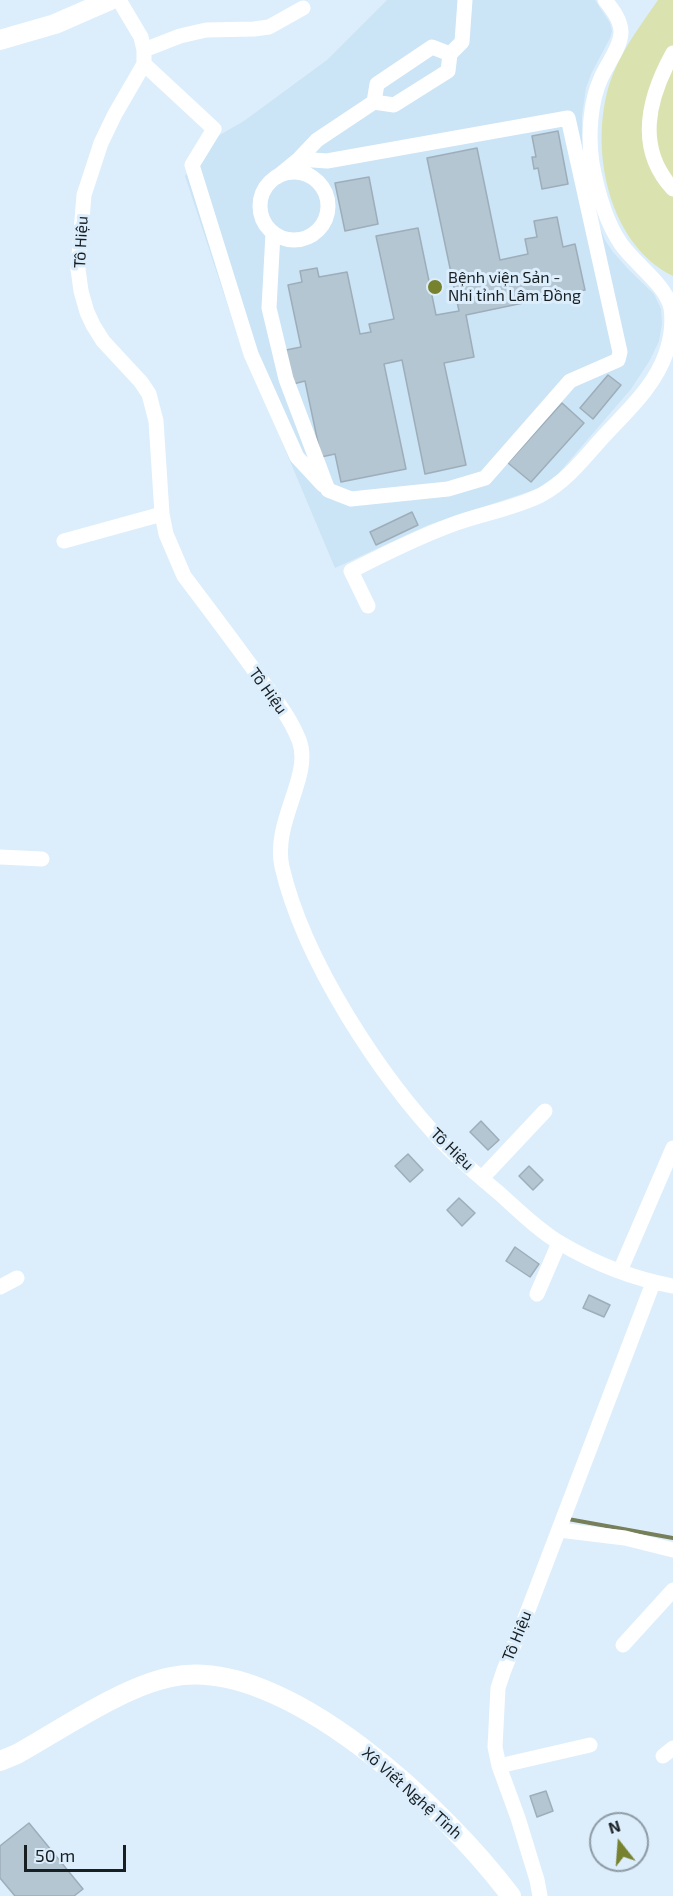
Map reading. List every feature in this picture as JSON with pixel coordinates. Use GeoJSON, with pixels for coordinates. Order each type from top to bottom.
{"type":"FeatureCollection","features":[{"type":"Feature","properties":{"kind":"main road"},"geometry":{"type":"LineString","coordinates":[[0,40],[55,24],[110,0]]}},
{"type":"Feature","properties":{"kind":"main road","name":"Xô Viết Nghệ Tĩnh"},"geometry":{"type":"LineString","coordinates":[[0,1761],[17,1754],[138,1687],[171,1677],[190,1675],[243,1682],[303,1708],[356,1742],[398,1775],[471,1848],[511,1896]]}},
{"type":"Feature","properties":{"kind":"street"},"geometry":{"type":"LineString","coordinates":[[119,0],[141,37],[144,57],[214,129],[192,165],[227,282],[251,354],[297,457],[328,490],[351,499],[447,489],[485,478],[570,381],[618,360],[620,352],[568,118],[327,161],[299,159]]}},
{"type":"Feature","properties":{"kind":"street"},"geometry":{"type":"LineString","coordinates":[[276,177],[299,172],[319,183],[326,193],[327,215],[322,226],[314,234],[293,240],[273,233],[261,214],[260,204],[268,184],[276,177],[299,159],[317,140],[374,102],[394,105],[448,71],[450,54],[462,42],[465,0]]}},
{"type":"Feature","properties":{"kind":"street"},"geometry":{"type":"LineString","coordinates":[[368,606],[351,571],[416,538],[540,495],[559,484],[643,392],[655,377],[666,353],[672,323],[671,306],[664,293],[621,244],[597,187],[592,160],[592,123],[596,93],[620,40],[621,31],[619,21],[605,0]]}},
{"type":"Feature","properties":{"kind":"street"},"geometry":{"type":"LineString","coordinates":[[144,57],[180,36],[206,30],[254,30],[269,27],[303,8]]}},
{"type":"Feature","properties":{"kind":"street"},"geometry":{"type":"LineString","coordinates":[[374,102],[377,84],[432,46],[450,54]]}},
{"type":"Feature","properties":{"kind":"street"},"geometry":{"type":"LineString","coordinates":[[673,53],[660,82],[648,127],[650,146],[657,166],[663,178],[673,189]]}},
{"type":"Feature","properties":{"kind":"street","name":"Tô Hiệu"},"geometry":{"type":"LineString","coordinates":[[144,57],[97,154],[84,195],[78,269],[87,312],[93,325],[103,341],[141,382],[149,394],[156,421],[162,514],[166,534],[184,576],[283,709],[300,743],[303,757],[281,832],[280,855],[305,932],[343,1009],[422,1120],[448,1148],[541,1230],[559,1243],[620,1271],[653,1283],[673,1286]]}},
{"type":"Feature","properties":{"kind":"street"},"geometry":{"type":"LineString","coordinates":[[273,233],[269,308],[285,379],[328,490]]}},
{"type":"Feature","properties":{"kind":"street"},"geometry":{"type":"LineString","coordinates":[[64,541],[162,514]]}},
{"type":"Feature","properties":{"kind":"street"},"geometry":{"type":"LineString","coordinates":[[0,857],[42,859]]}},
{"type":"Feature","properties":{"kind":"street"},"geometry":{"type":"LineString","coordinates":[[482,1178],[545,1111]]}},
{"type":"Feature","properties":{"kind":"street"},"geometry":{"type":"LineString","coordinates":[[620,1271],[673,1148]]}},
{"type":"Feature","properties":{"kind":"street"},"geometry":{"type":"LineString","coordinates":[[537,1294],[559,1243]]}},
{"type":"Feature","properties":{"kind":"street"},"geometry":{"type":"LineString","coordinates":[[0,1287],[17,1278]]}},
{"type":"Feature","properties":{"kind":"street","name":"Tô Hiệu"},"geometry":{"type":"LineString","coordinates":[[540,1896],[495,1747],[498,1688],[653,1283]]}},
{"type":"Feature","properties":{"kind":"street"},"geometry":{"type":"LineString","coordinates":[[559,1530],[625,1538],[673,1550]]}},
{"type":"Feature","properties":{"kind":"street"},"geometry":{"type":"LineString","coordinates":[[623,1645],[673,1590]]}},
{"type":"Feature","properties":{"kind":"street"},"geometry":{"type":"LineString","coordinates":[[499,1766],[590,1745]]}},
{"type":"Feature","properties":{"kind":"shaded area","name":"Bệnh viện Sản - Nhi tỉnh Lâm Đồng"},"geometry":{"type":"Polygon","coordinates":[[[387,0],[595,0],[610,23],[612,31],[586,88],[582,115],[582,145],[597,221],[613,252],[654,294],[661,309],[662,324],[659,341],[650,360],[631,389],[558,474],[537,489],[428,525],[335,568],[239,340],[185,176],[211,140],[244,121],[327,60],[387,0]]]}},
{"type":"Feature","properties":{"kind":"green space"},"geometry":{"type":"Polygon","coordinates":[[[658,0],[673,0],[673,276],[650,261],[631,240],[617,215],[608,187],[603,158],[602,128],[605,100],[613,74],[628,45],[658,0]]]}},
{"type":"Feature","properties":{"kind":"building"},"geometry":{"type":"Polygon","coordinates":[[[558,131],[568,184],[542,189],[538,168],[534,169],[532,157],[536,157],[532,136],[558,131]]]}},
{"type":"Feature","properties":{"kind":"building"},"geometry":{"type":"Polygon","coordinates":[[[477,148],[500,260],[528,254],[525,239],[537,237],[534,221],[557,217],[563,247],[575,244],[585,290],[466,315],[474,357],[444,363],[466,465],[425,474],[402,360],[384,364],[406,469],[341,482],[335,454],[321,457],[305,381],[293,384],[286,350],[301,347],[288,285],[302,282],[300,271],[317,268],[319,277],[347,272],[360,334],[371,332],[369,324],[394,319],[376,236],[418,228],[436,315],[459,311],[427,158],[477,148]]]}},
{"type":"Feature","properties":{"kind":"building"},"geometry":{"type":"Polygon","coordinates":[[[369,177],[378,224],[345,231],[335,183],[369,177]]]}},
{"type":"Feature","properties":{"kind":"building"},"geometry":{"type":"Polygon","coordinates":[[[608,375],[621,385],[593,419],[580,408],[608,375]]]}},
{"type":"Feature","properties":{"kind":"building"},"geometry":{"type":"Polygon","coordinates":[[[562,403],[584,423],[531,482],[508,463],[562,403]]]}},
{"type":"Feature","properties":{"kind":"building"},"geometry":{"type":"Polygon","coordinates":[[[412,512],[418,525],[376,545],[370,532],[412,512]]]}},
{"type":"Feature","properties":{"kind":"building"},"geometry":{"type":"Polygon","coordinates":[[[481,1121],[499,1140],[488,1150],[470,1132],[481,1121]]]}},
{"type":"Feature","properties":{"kind":"building"},"geometry":{"type":"Polygon","coordinates":[[[408,1154],[423,1170],[410,1182],[395,1166],[408,1154]]]}},
{"type":"Feature","properties":{"kind":"building"},"geometry":{"type":"Polygon","coordinates":[[[529,1166],[543,1180],[533,1190],[519,1176],[529,1166]]]}},
{"type":"Feature","properties":{"kind":"building"},"geometry":{"type":"Polygon","coordinates":[[[459,1198],[475,1213],[462,1226],[447,1210],[459,1198]]]}},
{"type":"Feature","properties":{"kind":"building"},"geometry":{"type":"Polygon","coordinates":[[[515,1247],[539,1264],[530,1277],[506,1261],[515,1247]]]}},
{"type":"Feature","properties":{"kind":"building"},"geometry":{"type":"Polygon","coordinates":[[[589,1295],[610,1305],[604,1317],[583,1308],[589,1295]]]}},
{"type":"Feature","properties":{"kind":"building"},"geometry":{"type":"Polygon","coordinates":[[[546,1791],[553,1811],[537,1817],[530,1796],[546,1791]]]}},
{"type":"Feature","properties":{"kind":"building"},"geometry":{"type":"Polygon","coordinates":[[[29,1823],[83,1889],[74,1896],[15,1896],[0,1878],[0,1846],[29,1823]]]}},
{"type":"Feature","properties":{"kind":"waterway"},"geometry":{"type":"LineString","coordinates":[[568,1519],[673,1538]]}},
{"type":"Feature","properties":{"kind":"place","name":"Bệnh viện Sản - Nhi tỉnh Lâm Đồng"},"geometry":{"type":"Point","coordinates":[435,287]}}]}
